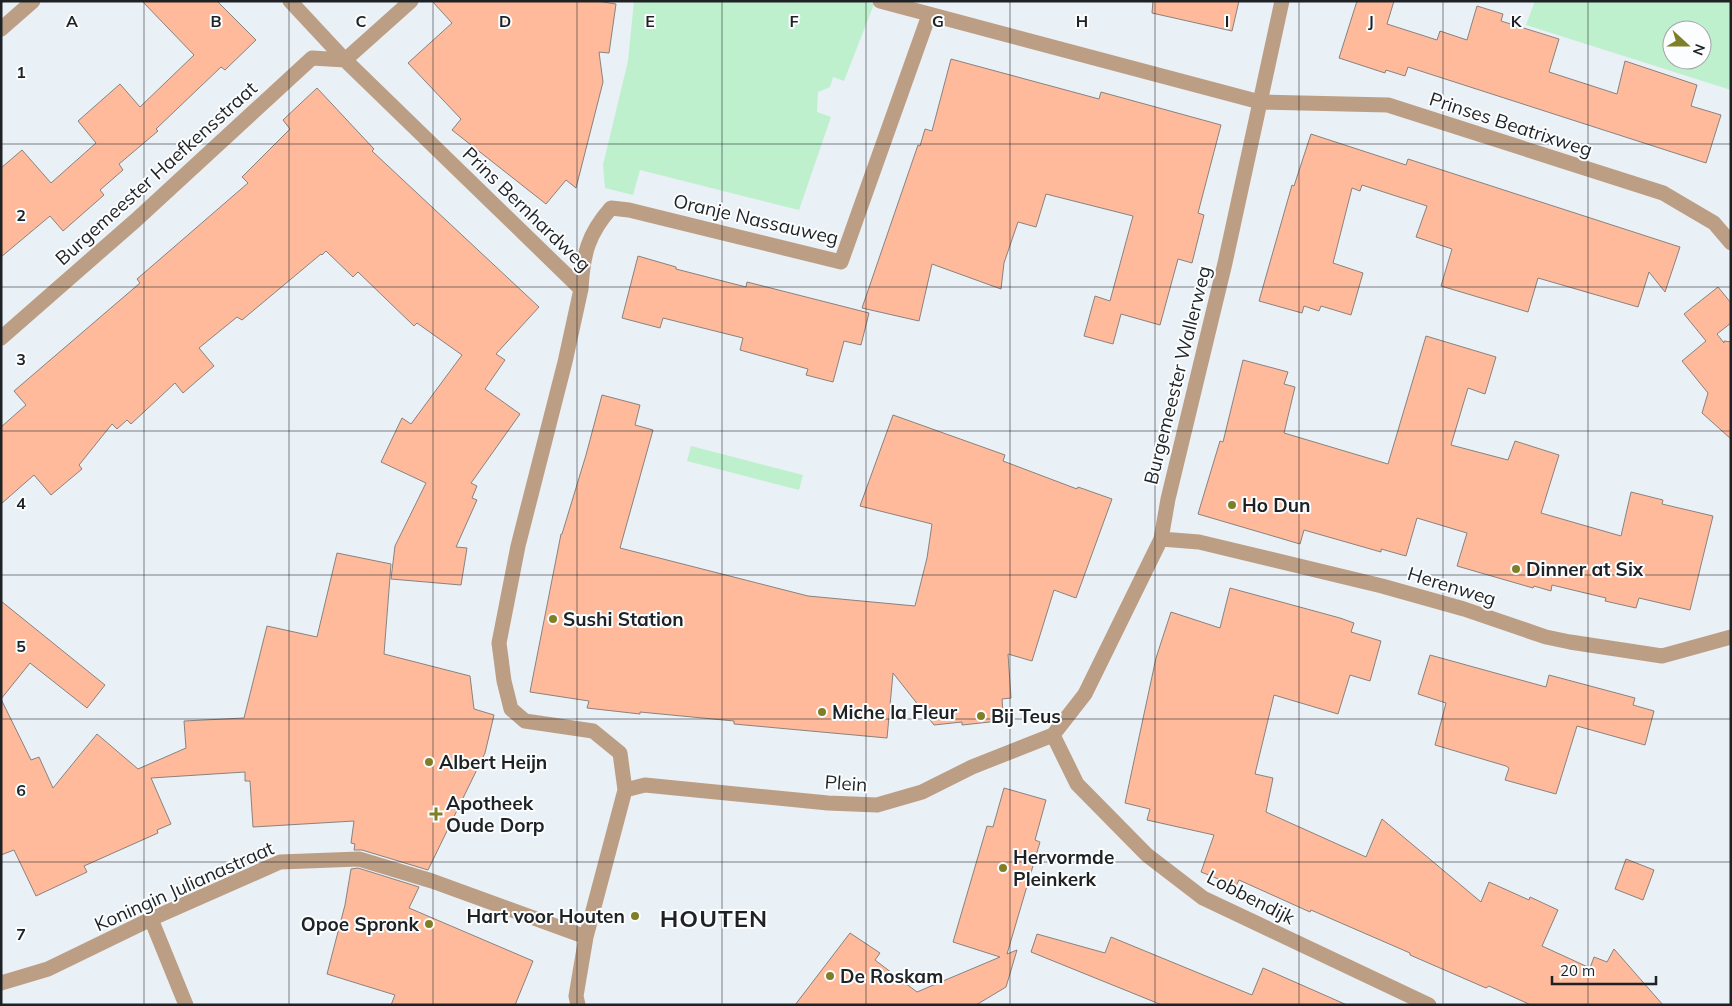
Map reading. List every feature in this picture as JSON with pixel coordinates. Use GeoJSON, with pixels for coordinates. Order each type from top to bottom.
{"type":"FeatureCollection","features":[{"type":"Feature","properties":{"kind":"street"},"geometry":{"type":"LineString","coordinates":[[1,29],[33,1]]}},
{"type":"Feature","properties":{"kind":"street","name":"Prins Bernhardweg"},"geometry":{"type":"LineString","coordinates":[[290,1],[345,60],[581,288],[565,362],[518,546],[499,643],[504,681],[511,710],[526,721],[593,731],[620,753],[625,790]]}},
{"type":"Feature","properties":{"kind":"street"},"geometry":{"type":"LineString","coordinates":[[345,60],[412,1]]}},
{"type":"Feature","properties":{"kind":"street","name":"Prinses Beatrixweg"},"geometry":{"type":"LineString","coordinates":[[880,1],[1260,102],[1388,105],[1663,193],[1714,223],[1731,243]]}},
{"type":"Feature","properties":{"kind":"street","name":"Burgemeester Wallerweg"},"geometry":{"type":"LineString","coordinates":[[1053,736],[1085,694],[1161,539],[1168,499],[1225,263],[1282,1]]}},
{"type":"Feature","properties":{"kind":"street","name":"Oranje Nassauweg"},"geometry":{"type":"LineString","coordinates":[[581,288],[582,267],[586,247],[599,221],[611,208],[629,210],[841,262],[929,15]]}},
{"type":"Feature","properties":{"kind":"street","name":"Burgemeester Haefkensstraat"},"geometry":{"type":"LineString","coordinates":[[1,338],[136,220],[312,58],[345,60]]}},
{"type":"Feature","properties":{"kind":"street","name":"Herenweg"},"geometry":{"type":"LineString","coordinates":[[1161,539],[1199,542],[1382,586],[1464,608],[1546,637],[1570,642],[1662,656],[1731,637]]}},
{"type":"Feature","properties":{"kind":"street","name":"Plein"},"geometry":{"type":"LineString","coordinates":[[625,790],[645,785],[828,803],[877,805],[922,792],[972,767],[1053,736]]}},
{"type":"Feature","properties":{"kind":"street","name":"Lobbendijk"},"geometry":{"type":"LineString","coordinates":[[1053,736],[1077,784],[1147,855],[1203,898],[1429,1005]]}},
{"type":"Feature","properties":{"kind":"street"},"geometry":{"type":"LineString","coordinates":[[578,1005],[576,996],[586,937],[625,790]]}},
{"type":"Feature","properties":{"kind":"street","name":"Koningin Julianastraat"},"geometry":{"type":"LineString","coordinates":[[1,983],[48,970],[152,919],[280,862],[359,858],[432,881],[586,937]]}},
{"type":"Feature","properties":{"kind":"street"},"geometry":{"type":"LineString","coordinates":[[152,919],[186,1005]]}},
{"type":"Feature","properties":{"kind":"green space"},"geometry":{"type":"Polygon","coordinates":[[[634,1],[859,1],[874,4],[844,81],[833,77],[830,87],[818,92],[817,112],[831,117],[799,210],[640,170],[633,195],[605,188],[603,165],[628,61],[634,1]]]}},
{"type":"Feature","properties":{"kind":"green space"},"geometry":{"type":"Polygon","coordinates":[[[1535,1],[1731,1],[1731,90],[1668,70],[1712,70],[1712,20],[1662,20],[1662,68],[1526,25],[1535,1]]]}},
{"type":"Feature","properties":{"kind":"green space"},"geometry":{"type":"Polygon","coordinates":[[[691,446],[803,475],[799,490],[687,461],[691,446]]]}},
{"type":"Feature","properties":{"kind":"building"},"geometry":{"type":"Polygon","coordinates":[[[142,1],[217,1],[256,40],[225,70],[221,67],[156,129],[158,131],[119,164],[123,170],[100,190],[104,195],[63,231],[50,216],[1,257],[1,168],[22,150],[51,183],[96,143],[78,121],[120,84],[140,107],[194,55],[142,1]]]}},
{"type":"Feature","properties":{"kind":"building"},"geometry":{"type":"Polygon","coordinates":[[[432,1],[597,1],[616,4],[609,53],[599,52],[603,82],[576,188],[566,180],[546,204],[452,130],[461,119],[408,63],[452,23],[432,1]]]}},
{"type":"Feature","properties":{"kind":"building"},"geometry":{"type":"Polygon","coordinates":[[[1153,1],[1239,1],[1232,31],[1152,13],[1153,1]]]}},
{"type":"Feature","properties":{"kind":"building"},"geometry":{"type":"Polygon","coordinates":[[[1357,1],[1394,1],[1387,24],[1437,40],[1440,31],[1467,40],[1477,6],[1503,14],[1501,21],[1559,39],[1549,72],[1617,94],[1625,61],[1697,85],[1691,106],[1721,115],[1706,163],[1408,67],[1405,76],[1386,70],[1385,73],[1339,58],[1357,1]]]}},
{"type":"Feature","properties":{"kind":"building"},"geometry":{"type":"Polygon","coordinates":[[[951,59],[1099,99],[1101,92],[1221,125],[1198,213],[1204,215],[1192,263],[1178,259],[1160,325],[1121,314],[1113,344],[1084,336],[1095,296],[1110,301],[1133,216],[1046,194],[1036,227],[1018,222],[1004,263],[1001,289],[932,264],[919,321],[862,308],[918,145],[920,146],[925,129],[932,131],[951,59]]]}},
{"type":"Feature","properties":{"kind":"building"},"geometry":{"type":"Polygon","coordinates":[[[317,88],[374,149],[372,151],[539,307],[496,354],[505,360],[485,389],[520,414],[471,483],[477,486],[472,498],[477,500],[456,547],[467,548],[461,585],[391,579],[395,546],[426,483],[381,462],[402,418],[411,424],[462,355],[417,323],[414,326],[358,272],[353,277],[326,251],[242,320],[237,317],[199,348],[214,366],[183,393],[175,383],[131,424],[127,420],[117,429],[112,424],[79,465],[82,469],[51,495],[34,475],[1,504],[1,427],[26,405],[14,391],[140,283],[137,279],[248,183],[242,177],[290,129],[283,120],[317,88]]]}},
{"type":"Feature","properties":{"kind":"building"},"geometry":{"type":"Polygon","coordinates":[[[1311,134],[1406,165],[1408,159],[1680,247],[1665,292],[1649,272],[1638,307],[1538,278],[1528,312],[1441,286],[1452,249],[1416,237],[1427,206],[1362,185],[1360,191],[1352,188],[1333,263],[1363,273],[1351,315],[1321,306],[1319,311],[1304,306],[1302,313],[1259,301],[1292,185],[1294,186],[1311,134]]]}},
{"type":"Feature","properties":{"kind":"building"},"geometry":{"type":"Polygon","coordinates":[[[638,256],[676,267],[676,269],[746,287],[747,282],[869,313],[861,345],[844,341],[833,382],[806,375],[808,369],[740,350],[743,338],[663,318],[660,328],[622,318],[638,256]]]}},
{"type":"Feature","properties":{"kind":"building"},"geometry":{"type":"Polygon","coordinates":[[[1718,287],[1731,303],[1731,323],[1717,334],[1724,343],[1724,341],[1731,342],[1731,439],[1702,413],[1708,393],[1682,361],[1706,341],[1684,314],[1718,287]]]}},
{"type":"Feature","properties":{"kind":"building"},"geometry":{"type":"Polygon","coordinates":[[[1426,336],[1496,357],[1485,394],[1468,388],[1451,445],[1508,460],[1515,441],[1559,455],[1541,513],[1621,536],[1631,492],[1663,500],[1662,504],[1713,516],[1690,610],[1639,598],[1636,608],[1605,601],[1606,598],[1552,585],[1551,591],[1534,586],[1533,588],[1457,566],[1467,533],[1417,518],[1406,556],[1381,549],[1381,552],[1304,530],[1300,544],[1198,514],[1220,441],[1223,442],[1243,360],[1288,372],[1284,384],[1295,387],[1284,433],[1388,464],[1426,336]]]}},
{"type":"Feature","properties":{"kind":"building"},"geometry":{"type":"Polygon","coordinates":[[[602,395],[640,405],[635,425],[653,430],[620,548],[808,596],[915,606],[927,558],[932,524],[860,506],[893,415],[1005,455],[1003,461],[1077,489],[1078,487],[1112,499],[1076,598],[1054,590],[1032,661],[1008,654],[1011,698],[1002,699],[1003,712],[998,713],[999,721],[962,725],[962,722],[934,725],[893,673],[887,738],[734,724],[734,721],[587,708],[589,701],[530,692],[561,534],[586,455],[602,395]]]}},
{"type":"Feature","properties":{"kind":"building"},"geometry":{"type":"Polygon","coordinates":[[[337,553],[391,564],[384,654],[470,676],[474,709],[494,715],[485,753],[428,870],[362,850],[354,850],[355,844],[351,843],[354,821],[253,827],[250,781],[245,781],[245,772],[151,778],[171,824],[157,830],[158,833],[84,866],[87,872],[36,896],[14,850],[1,855],[1,699],[31,760],[39,757],[53,788],[97,734],[138,769],[186,748],[184,721],[244,718],[267,626],[317,637],[337,553]]]}},
{"type":"Feature","properties":{"kind":"building"},"geometry":{"type":"Polygon","coordinates":[[[1230,588],[1340,618],[1354,623],[1351,632],[1381,641],[1370,681],[1350,675],[1338,714],[1274,695],[1255,774],[1273,778],[1266,812],[1366,857],[1382,819],[1481,902],[1489,882],[1529,900],[1530,897],[1558,910],[1542,946],[1590,968],[1594,957],[1607,962],[1614,949],[1663,1005],[1531,1005],[1489,986],[1486,988],[1410,955],[1410,953],[1311,910],[1310,912],[1239,880],[1236,886],[1201,872],[1214,835],[1147,820],[1150,809],[1125,803],[1156,658],[1171,612],[1220,628],[1230,588]]]}},
{"type":"Feature","properties":{"kind":"building"},"geometry":{"type":"Polygon","coordinates":[[[1,601],[105,685],[87,708],[30,663],[1,699],[1,601]]]}},
{"type":"Feature","properties":{"kind":"building"},"geometry":{"type":"Polygon","coordinates":[[[1430,655],[1546,687],[1549,675],[1635,698],[1633,705],[1654,711],[1645,745],[1577,726],[1556,794],[1505,780],[1509,768],[1506,766],[1435,745],[1446,703],[1418,694],[1430,655]]]}},
{"type":"Feature","properties":{"kind":"building","name":"Hervormde Pleinkerk"},"geometry":{"type":"Polygon","coordinates":[[[1004,788],[1046,800],[1035,840],[1040,842],[1007,954],[1017,950],[1006,987],[976,1005],[795,1005],[850,933],[880,953],[875,960],[917,992],[1000,957],[953,942],[987,826],[993,827],[1004,788]]]}},
{"type":"Feature","properties":{"kind":"building"},"geometry":{"type":"Polygon","coordinates":[[[1626,859],[1654,870],[1643,900],[1615,889],[1626,859]]]}},
{"type":"Feature","properties":{"kind":"building"},"geometry":{"type":"Polygon","coordinates":[[[358,868],[419,887],[409,908],[533,961],[515,1005],[391,1005],[395,995],[327,974],[345,905],[351,869],[358,868]]]}},
{"type":"Feature","properties":{"kind":"building"},"geometry":{"type":"Polygon","coordinates":[[[1037,934],[1105,953],[1111,937],[1252,995],[1263,968],[1347,1005],[1162,1005],[1031,952],[1037,934]]]}},
{"type":"Feature","properties":{"kind":"place","name":"Ho Dun"},"geometry":{"type":"Point","coordinates":[1232,505]}},
{"type":"Feature","properties":{"kind":"place","name":"Dinner at Six"},"geometry":{"type":"Point","coordinates":[1516,569]}},
{"type":"Feature","properties":{"kind":"place","name":"Sushi Station"},"geometry":{"type":"Point","coordinates":[553,619]}},
{"type":"Feature","properties":{"kind":"place","name":"Miche la Fleur"},"geometry":{"type":"Point","coordinates":[822,712]}},
{"type":"Feature","properties":{"kind":"place","name":"Bij Teus"},"geometry":{"type":"Point","coordinates":[981,716]}},
{"type":"Feature","properties":{"kind":"place","name":"Albert Heijn"},"geometry":{"type":"Point","coordinates":[429,762]}},
{"type":"Feature","properties":{"kind":"place","name":"Apotheek Oude Dorp"},"geometry":{"type":"Point","coordinates":[436,814]}},
{"type":"Feature","properties":{"kind":"place","name":"Hervormde Pleinkerk"},"geometry":{"type":"Point","coordinates":[1003,868]}},
{"type":"Feature","properties":{"kind":"place","name":"Hart voor Houten"},"geometry":{"type":"Point","coordinates":[635,916]}},
{"type":"Feature","properties":{"kind":"place","name":"Opoe Spronk"},"geometry":{"type":"Point","coordinates":[429,924]}},
{"type":"Feature","properties":{"kind":"place","name":"De Roskam"},"geometry":{"type":"Point","coordinates":[830,976]}},
{"type":"Feature","properties":{"kind":"district","name":"HOUTEN"},"geometry":{"type":"Point","coordinates":[714,919]}}]}
